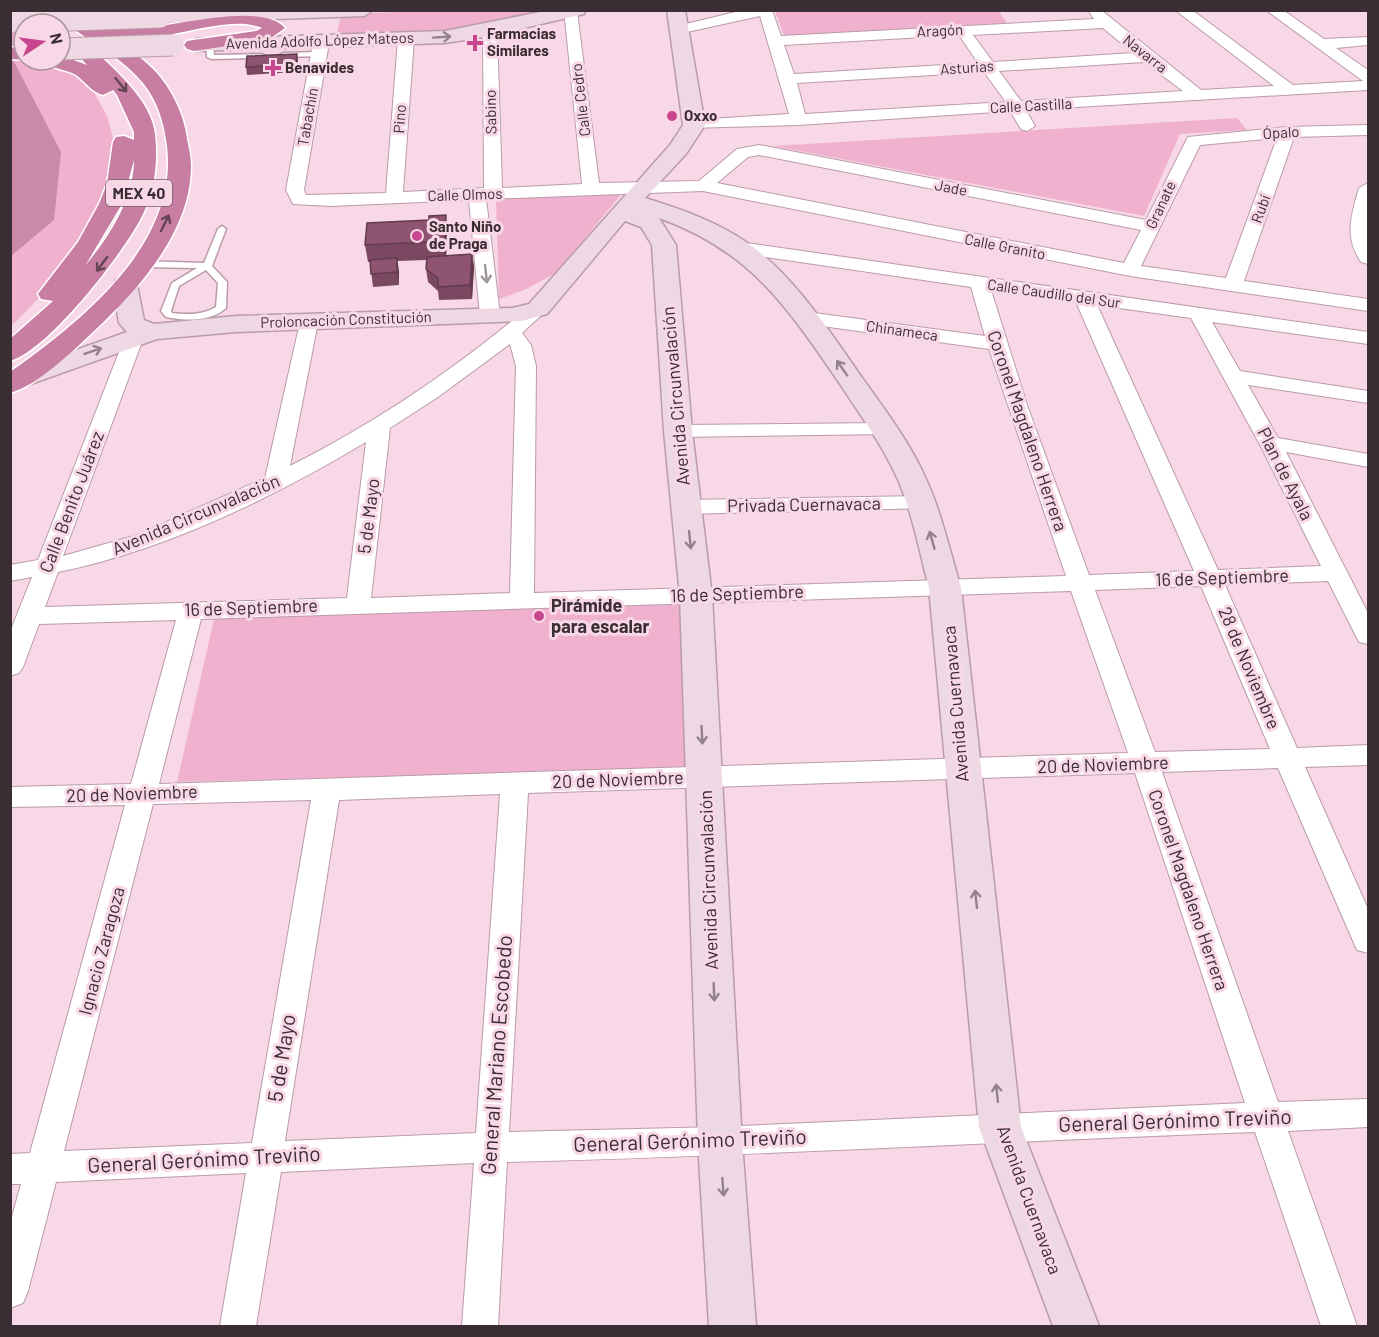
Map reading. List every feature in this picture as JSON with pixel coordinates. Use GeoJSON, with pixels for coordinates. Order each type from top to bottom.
{"type":"FeatureCollection","features":[{"type":"Feature","properties":{"kind":"highway"},"geometry":{"type":"LineString","coordinates":[[201,10],[226,12]]}},
{"type":"Feature","properties":{"kind":"highway"},"geometry":{"type":"LineString","coordinates":[[72,23],[131,35],[231,21],[267,22],[274,28],[261,36],[202,45]]}},
{"type":"Feature","properties":{"kind":"highway","name":"MEX 40"},"geometry":{"type":"LineString","coordinates":[[15,382],[88,324],[125,285],[141,264],[170,215],[178,187],[181,165],[178,139],[162,95],[147,76],[72,27]]}},
{"type":"Feature","properties":{"kind":"highway","name":"MEX 40"},"geometry":{"type":"LineString","coordinates":[[16,349],[69,302],[102,265],[125,228],[137,201],[145,174],[146,149],[142,123],[134,102],[72,32]]}},
{"type":"Feature","properties":{"kind":"highway"},"geometry":{"type":"LineString","coordinates":[[16,349],[25,326],[73,264],[103,218],[122,171],[124,140],[119,117],[100,85],[82,70],[72,66]]}},
{"type":"Feature","properties":{"kind":"street","name":"Avenida Adolfo López Mateos"},"geometry":{"type":"LineString","coordinates":[[10,22],[160,17],[226,12],[364,10]]}},
{"type":"Feature","properties":{"kind":"street"},"geometry":{"type":"LineString","coordinates":[[694,125],[677,20],[765,10],[788,78],[798,120]]}},
{"type":"Feature","properties":{"kind":"street","name":"Navarra"},"geometry":{"type":"LineString","coordinates":[[1093,10],[1147,57],[1199,96]]}},
{"type":"Feature","properties":{"kind":"street"},"geometry":{"type":"LineString","coordinates":[[1182,10],[1290,90]]}},
{"type":"Feature","properties":{"kind":"street"},"geometry":{"type":"LineString","coordinates":[[1273,10],[1368,77]]}},
{"type":"Feature","properties":{"kind":"street"},"geometry":{"type":"LineString","coordinates":[[320,48],[327,11]]}},
{"type":"Feature","properties":{"kind":"street","name":"Avenida Adolfo López Mateos"},"geometry":{"type":"LineString","coordinates":[[72,49],[173,45],[320,48],[490,30],[574,11]]}},
{"type":"Feature","properties":{"kind":"street","name":"Calle Cedro"},"geometry":{"type":"LineString","coordinates":[[574,11],[591,189]]}},
{"type":"Feature","properties":{"kind":"street"},"geometry":{"type":"LineString","coordinates":[[264,48],[286,37],[294,27],[289,19],[270,13]]}},
{"type":"Feature","properties":{"kind":"street","name":"Aragón"},"geometry":{"type":"LineString","coordinates":[[775,41],[963,30],[1012,21],[1105,22]]}},
{"type":"Feature","properties":{"kind":"street","name":"Sabino"},"geometry":{"type":"LineString","coordinates":[[490,30],[485,194],[490,312]]}},
{"type":"Feature","properties":{"kind":"street"},"geometry":{"type":"LineString","coordinates":[[963,30],[982,61],[1017,107],[1027,126]]}},
{"type":"Feature","properties":{"kind":"street","name":"Pino"},"geometry":{"type":"LineString","coordinates":[[394,198],[406,39]]}},
{"type":"Feature","properties":{"kind":"street"},"geometry":{"type":"LineString","coordinates":[[1321,44],[1368,41]]}},
{"type":"Feature","properties":{"kind":"street","name":"Tabachín"},"geometry":{"type":"LineString","coordinates":[[295,190],[320,48]]}},
{"type":"Feature","properties":{"kind":"street","name":"Asturias"},"geometry":{"type":"LineString","coordinates":[[788,78],[1147,57]]}},
{"type":"Feature","properties":{"kind":"street","name":"Calle Castilla"},"geometry":{"type":"LineString","coordinates":[[694,125],[1368,85]]}},
{"type":"Feature","properties":{"kind":"street","name":"Avenida Circunvalación"},"geometry":{"type":"LineString","coordinates":[[10,573],[124,548],[274,483],[379,427],[457,375],[512,333],[538,309],[678,149],[694,125]]}},
{"type":"Feature","properties":{"kind":"street","name":"Ópalo"},"geometry":{"type":"LineString","coordinates":[[1194,141],[1287,132],[1368,130]]}},
{"type":"Feature","properties":{"kind":"street","name":"Rubí"},"geometry":{"type":"LineString","coordinates":[[1233,285],[1265,202],[1287,132]]}},
{"type":"Feature","properties":{"kind":"street","name":"Granate"},"geometry":{"type":"LineString","coordinates":[[1130,270],[1194,141]]}},
{"type":"Feature","properties":{"kind":"street","name":"Jade"},"geometry":{"type":"LineString","coordinates":[[704,186],[743,153],[750,150],[1151,227]]}},
{"type":"Feature","properties":{"kind":"street","name":"Calle Granito"},"geometry":{"type":"LineString","coordinates":[[632,200],[704,186],[1024,251],[1130,270],[1368,305]]}},
{"type":"Feature","properties":{"kind":"street"},"geometry":{"type":"LineString","coordinates":[[1368,188],[1365,208],[1357,229],[1359,242],[1368,257]]}},
{"type":"Feature","properties":{"kind":"street","name":"Calle Olmos"},"geometry":{"type":"LineString","coordinates":[[295,190],[299,201],[310,202],[591,189],[632,200]]}},
{"type":"Feature","properties":{"kind":"street"},"geometry":{"type":"LineString","coordinates":[[632,200],[650,222],[664,245],[688,236],[729,242]]}},
{"type":"Feature","properties":{"kind":"street","name":"Avenida Cuernavaca"},"geometry":{"type":"LineString","coordinates":[[632,200],[729,242],[770,274],[807,318],[884,429],[922,503],[945,588],[1000,1127],[1076,1326]]}},
{"type":"Feature","properties":{"kind":"street","name":"Calle Caudillo del Sur"},"geometry":{"type":"LineString","coordinates":[[729,242],[993,285],[1368,338]]}},
{"type":"Feature","properties":{"kind":"street","name":"Avenida Circunvalación"},"geometry":{"type":"LineString","coordinates":[[664,245],[678,431],[696,596],[720,1142],[733,1326]]}},
{"type":"Feature","properties":{"kind":"street"},"geometry":{"type":"LineString","coordinates":[[993,285],[1024,251]]}},
{"type":"Feature","properties":{"kind":"street","name":"Proloncación Constitución"},"geometry":{"type":"LineString","coordinates":[[490,312],[564,281]]}},
{"type":"Feature","properties":{"kind":"street"},"geometry":{"type":"LineString","coordinates":[[125,285],[132,323],[142,332]]}},
{"type":"Feature","properties":{"kind":"street","name":"Coronel Magdaleno Herrera"},"geometry":{"type":"LineString","coordinates":[[993,285],[996,344],[1146,764],[1265,1118],[1339,1326]]}},
{"type":"Feature","properties":{"kind":"street","name":"28 de Noviembre"},"geometry":{"type":"LineString","coordinates":[[1084,298],[1212,579],[1368,941]]}},
{"type":"Feature","properties":{"kind":"street","name":"Proloncación Constitución"},"geometry":{"type":"LineString","coordinates":[[15,382],[142,332],[236,324],[490,312],[513,316],[538,309]]}},
{"type":"Feature","properties":{"kind":"street","name":"Plan de Ayala"},"geometry":{"type":"LineString","coordinates":[[1198,314],[1270,443],[1368,636]]}},
{"type":"Feature","properties":{"kind":"street","name":"Chinameca"},"geometry":{"type":"LineString","coordinates":[[807,318],[996,344]]}},
{"type":"Feature","properties":{"kind":"street"},"geometry":{"type":"LineString","coordinates":[[274,483],[308,322]]}},
{"type":"Feature","properties":{"kind":"street","name":"Calle Benito Juárez"},"geometry":{"type":"LineString","coordinates":[[10,667],[142,332]]}},
{"type":"Feature","properties":{"kind":"street"},"geometry":{"type":"LineString","coordinates":[[512,333],[521,345],[526,366],[522,600]]}},
{"type":"Feature","properties":{"kind":"street"},"geometry":{"type":"LineString","coordinates":[[1231,376],[1368,398]]}},
{"type":"Feature","properties":{"kind":"street","name":"5 de Mayo"},"geometry":{"type":"LineString","coordinates":[[358,604],[379,427]]}},
{"type":"Feature","properties":{"kind":"street"},"geometry":{"type":"LineString","coordinates":[[678,431],[884,429]]}},
{"type":"Feature","properties":{"kind":"street"},"geometry":{"type":"LineString","coordinates":[[1270,443],[1368,460]]}},
{"type":"Feature","properties":{"kind":"street","name":"Privada Cuernavaca"},"geometry":{"type":"LineString","coordinates":[[686,507],[922,503]]}},
{"type":"Feature","properties":{"kind":"street","name":"16 de Septiembre"},"geometry":{"type":"LineString","coordinates":[[30,616],[358,604],[945,588],[1335,573]]}},
{"type":"Feature","properties":{"kind":"street","name":"Ignacio Zaragoza"},"geometry":{"type":"LineString","coordinates":[[10,1291],[45,1167],[191,610]]}},
{"type":"Feature","properties":{"kind":"street","name":"20 de Noviembre"},"geometry":{"type":"LineString","coordinates":[[10,797],[327,790],[1368,755]]}},
{"type":"Feature","properties":{"kind":"street","name":"General Mariano Escobedo"},"geometry":{"type":"LineString","coordinates":[[480,1326],[515,783]]}},
{"type":"Feature","properties":{"kind":"street","name":"5 de Mayo"},"geometry":{"type":"LineString","coordinates":[[238,1326],[327,790]]}},
{"type":"Feature","properties":{"kind":"street","name":"General Gerónimo Treviño"},"geometry":{"type":"LineString","coordinates":[[10,1169],[490,1147],[720,1142],[1000,1127],[1368,1113]]}},
{"type":"Feature","properties":{"kind":"lane"},"geometry":{"type":"LineString","coordinates":[[141,264],[207,266],[223,282],[221,308],[211,313],[176,317],[169,315],[166,311],[175,285],[207,266],[222,229]]}},
{"type":"Feature","properties":{"kind":"shaded area"},"geometry":{"type":"Polygon","coordinates":[[[442,10],[552,11],[458,31],[344,36],[337,33],[341,17],[349,14],[442,10]]]}},
{"type":"Feature","properties":{"kind":"shaded area"},"geometry":{"type":"Polygon","coordinates":[[[775,11],[999,11],[1008,25],[785,38],[775,11]]]}},
{"type":"Feature","properties":{"kind":"shaded area"},"geometry":{"type":"Polygon","coordinates":[[[10,25],[12,26],[12,72],[72,72],[72,70],[95,94],[107,116],[115,145],[112,196],[54,283],[11,326],[10,25]]]}},
{"type":"Feature","properties":{"kind":"shaded area"},"geometry":{"type":"Polygon","coordinates":[[[10,54],[12,72],[19,72],[61,152],[54,220],[11,256],[10,54]]]}},
{"type":"Feature","properties":{"kind":"shaded area"},"geometry":{"type":"Polygon","coordinates":[[[1237,118],[1247,130],[1180,134],[1144,216],[773,146],[1237,118]]]}},
{"type":"Feature","properties":{"kind":"shaded area"},"geometry":{"type":"Polygon","coordinates":[[[624,191],[556,273],[524,290],[499,299],[496,197],[624,191]]]}},
{"type":"Feature","properties":{"kind":"shaded area"},"geometry":{"type":"Polygon","coordinates":[[[681,603],[691,768],[177,782],[215,615],[681,603]]]}},
{"type":"Feature","properties":{"kind":"building"},"geometry":{"type":"Polygon","coordinates":[[[297,54],[296,64],[246,67],[247,56],[297,54]]]}},
{"type":"Feature","properties":{"kind":"building"},"geometry":{"type":"Polygon","coordinates":[[[446,215],[444,246],[428,247],[428,242],[365,245],[367,223],[429,220],[429,216],[446,215]]]}},
{"type":"Feature","properties":{"kind":"building"},"geometry":{"type":"Polygon","coordinates":[[[472,254],[470,285],[438,287],[438,278],[426,269],[427,257],[472,254]]]}},
{"type":"Feature","properties":{"kind":"building"},"geometry":{"type":"Polygon","coordinates":[[[397,258],[397,272],[371,274],[370,260],[397,258]]]}},
{"type":"Feature","properties":{"kind":"place","name":"Farmacias Similares"},"geometry":{"type":"Point","coordinates":[475,43]}},
{"type":"Feature","properties":{"kind":"place","name":"Benavides"},"geometry":{"type":"Point","coordinates":[273,68]}},
{"type":"Feature","properties":{"kind":"place","name":"Oxxo"},"geometry":{"type":"Point","coordinates":[672,116]}},
{"type":"Feature","properties":{"kind":"place","name":"Santo Niño de Praga"},"geometry":{"type":"Point","coordinates":[417,236]}},
{"type":"Feature","properties":{"kind":"place","name":"Pirámide para escalar"},"geometry":{"type":"Point","coordinates":[539,616]}}]}
